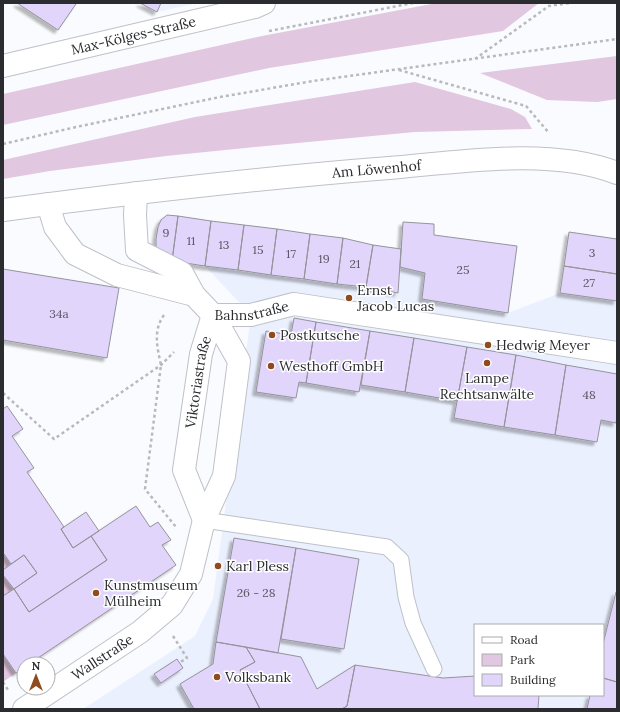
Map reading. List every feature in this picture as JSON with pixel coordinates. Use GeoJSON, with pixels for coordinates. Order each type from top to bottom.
{"type":"FeatureCollection","features":[{"type":"Feature","properties":{"kind":"street","name":"Max-Kölges-Straße"},"geometry":{"type":"LineString","coordinates":[[3,66],[255,7],[264,3]]}},
{"type":"Feature","properties":{"kind":"street","name":"Am Löwenhof"},"geometry":{"type":"LineString","coordinates":[[136,193],[266,178],[502,158],[574,162],[602,167],[617,173]]}},
{"type":"Feature","properties":{"kind":"street"},"geometry":{"type":"LineString","coordinates":[[3,210],[136,193],[135,215],[137,250],[182,273],[194,295]]}},
{"type":"Feature","properties":{"kind":"street","name":"Bahnstraße"},"geometry":{"type":"LineString","coordinates":[[48,204],[55,226],[76,254],[116,275],[194,295],[213,315],[251,315],[294,304],[617,353]]}},
{"type":"Feature","properties":{"kind":"street","name":"Viktoriastraße"},"geometry":{"type":"LineString","coordinates":[[204,520],[184,470],[201,354],[213,315]]}},
{"type":"Feature","properties":{"kind":"street","name":"Viktoriastraße"},"geometry":{"type":"LineString","coordinates":[[140,632],[172,605],[191,574],[204,520],[224,476],[239,361],[213,315]]}},
{"type":"Feature","properties":{"kind":"street","name":"Wallstraße"},"geometry":{"type":"LineString","coordinates":[[24,709],[140,632]]}},
{"type":"Feature","properties":{"kind":"lane"},"geometry":{"type":"LineString","coordinates":[[204,520],[387,547],[401,560],[406,597],[413,623],[434,669]]}},
{"type":"Feature","properties":{"kind":"path"},"geometry":{"type":"LineString","coordinates":[[475,60],[549,6],[570,3]]}},
{"type":"Feature","properties":{"kind":"path"},"geometry":{"type":"LineString","coordinates":[[3,144],[220,97],[313,81],[475,60],[617,39]]}},
{"type":"Feature","properties":{"kind":"path"},"geometry":{"type":"LineString","coordinates":[[398,70],[526,106],[574,162]]}},
{"type":"Feature","properties":{"kind":"path"},"geometry":{"type":"LineString","coordinates":[[3,393],[54,439],[161,364],[178,348]]}},
{"type":"Feature","properties":{"kind":"path"},"geometry":{"type":"LineString","coordinates":[[179,663],[187,658]]}},
{"type":"Feature","properties":{"kind":"shaded area"},"geometry":{"type":"Polygon","coordinates":[[[140,3],[198,3],[157,12],[140,3]]]}},
{"type":"Feature","properties":{"kind":"shaded area"},"geometry":{"type":"Polygon","coordinates":[[[205,266],[398,293],[400,267],[425,273],[422,299],[508,313],[560,293],[617,301],[617,709],[83,709],[195,636],[213,599],[251,315],[205,266]]]}},
{"type":"Feature","properties":{"kind":"green space"},"geometry":{"type":"Polygon","coordinates":[[[437,3],[539,3],[503,31],[269,68],[3,125],[3,94],[262,36],[437,3]]]}},
{"type":"Feature","properties":{"kind":"green space"},"geometry":{"type":"Polygon","coordinates":[[[617,56],[617,99],[597,102],[547,100],[480,73],[617,56]]]}},
{"type":"Feature","properties":{"kind":"green space"},"geometry":{"type":"Polygon","coordinates":[[[415,82],[511,109],[525,117],[532,129],[415,132],[255,147],[166,156],[50,171],[3,179],[3,160],[195,117],[415,82]]]}},
{"type":"Feature","properties":{"kind":"green space"},"geometry":{"type":"Polygon","coordinates":[[[4,554],[11,564],[3,570],[3,555],[4,554]]]}},
{"type":"Feature","properties":{"kind":"green space"},"geometry":{"type":"Polygon","coordinates":[[[3,576],[14,589],[3,596],[3,576]]]}},
{"type":"Feature","properties":{"kind":"green space"},"geometry":{"type":"Polygon","coordinates":[[[3,654],[16,673],[3,682],[3,654]]]}},
{"type":"Feature","properties":{"kind":"building"},"geometry":{"type":"Polygon","coordinates":[[[17,3],[74,3],[76,4],[58,30],[17,3]]]}},
{"type":"Feature","properties":{"kind":"building"},"geometry":{"type":"Polygon","coordinates":[[[140,3],[161,3],[157,12],[140,3]]]}},
{"type":"Feature","properties":{"kind":"building"},"geometry":{"type":"Polygon","coordinates":[[[167,215],[178,216],[172,261],[156,248],[158,227],[161,220],[167,215]]]}},
{"type":"Feature","properties":{"kind":"building"},"geometry":{"type":"Polygon","coordinates":[[[178,216],[211,221],[205,266],[172,261],[178,216]]]}},
{"type":"Feature","properties":{"kind":"building"},"geometry":{"type":"Polygon","coordinates":[[[211,221],[244,225],[238,270],[205,266],[211,221]]]}},
{"type":"Feature","properties":{"kind":"building"},"geometry":{"type":"Polygon","coordinates":[[[403,222],[434,224],[434,235],[517,246],[508,313],[422,299],[425,273],[400,267],[403,222]]]}},
{"type":"Feature","properties":{"kind":"building"},"geometry":{"type":"Polygon","coordinates":[[[244,225],[277,229],[271,275],[238,270],[244,225]]]}},
{"type":"Feature","properties":{"kind":"building"},"geometry":{"type":"Polygon","coordinates":[[[277,229],[310,234],[304,279],[271,275],[277,229]]]}},
{"type":"Feature","properties":{"kind":"building"},"geometry":{"type":"Polygon","coordinates":[[[569,232],[617,239],[617,274],[564,266],[569,232]]]}},
{"type":"Feature","properties":{"kind":"building"},"geometry":{"type":"Polygon","coordinates":[[[310,234],[343,238],[337,284],[304,279],[310,234]]]}},
{"type":"Feature","properties":{"kind":"building"},"geometry":{"type":"Polygon","coordinates":[[[343,238],[373,245],[366,287],[337,284],[343,238]]]}},
{"type":"Feature","properties":{"kind":"building"},"geometry":{"type":"Polygon","coordinates":[[[373,245],[401,249],[398,293],[366,287],[373,245]]]}},
{"type":"Feature","properties":{"kind":"building"},"geometry":{"type":"Polygon","coordinates":[[[564,266],[617,274],[617,301],[560,293],[564,266]]]}},
{"type":"Feature","properties":{"kind":"building"},"geometry":{"type":"Polygon","coordinates":[[[3,269],[119,288],[107,358],[3,340],[3,269]]]}},
{"type":"Feature","properties":{"kind":"building"},"geometry":{"type":"Polygon","coordinates":[[[294,318],[316,322],[306,383],[299,382],[296,398],[256,392],[266,331],[291,335],[294,318]]]}},
{"type":"Feature","properties":{"kind":"building"},"geometry":{"type":"Polygon","coordinates":[[[316,322],[370,331],[359,392],[306,383],[316,322]]]}},
{"type":"Feature","properties":{"kind":"building"},"geometry":{"type":"Polygon","coordinates":[[[370,331],[414,338],[405,392],[361,385],[370,331]]]}},
{"type":"Feature","properties":{"kind":"building"},"geometry":{"type":"Polygon","coordinates":[[[414,338],[467,347],[457,401],[405,392],[414,338]]]}},
{"type":"Feature","properties":{"kind":"building"},"geometry":{"type":"Polygon","coordinates":[[[467,347],[516,355],[504,427],[454,418],[467,347]]]}},
{"type":"Feature","properties":{"kind":"building"},"geometry":{"type":"Polygon","coordinates":[[[516,355],[566,365],[555,435],[504,427],[516,355]]]}},
{"type":"Feature","properties":{"kind":"building"},"geometry":{"type":"Polygon","coordinates":[[[566,365],[617,374],[616,423],[601,420],[597,442],[555,435],[566,365]]]}},
{"type":"Feature","properties":{"kind":"building"},"geometry":{"type":"Polygon","coordinates":[[[7,406],[23,429],[12,436],[34,468],[27,472],[64,527],[61,529],[73,548],[91,536],[107,560],[29,612],[14,589],[37,573],[24,555],[11,564],[4,554],[3,555],[3,409],[7,406]]]}},
{"type":"Feature","properties":{"kind":"building","name":"Kunstmuseum Mülheim"},"geometry":{"type":"Polygon","coordinates":[[[136,506],[150,527],[158,522],[171,540],[162,545],[176,565],[41,656],[16,656],[16,673],[3,654],[3,596],[14,589],[29,612],[107,560],[91,536],[136,506]]]}},
{"type":"Feature","properties":{"kind":"building"},"geometry":{"type":"Polygon","coordinates":[[[86,512],[99,531],[73,548],[61,529],[86,512]]]}},
{"type":"Feature","properties":{"kind":"building"},"geometry":{"type":"Polygon","coordinates":[[[234,538],[296,548],[278,653],[216,642],[234,538]]]}},
{"type":"Feature","properties":{"kind":"building"},"geometry":{"type":"Polygon","coordinates":[[[296,548],[359,559],[344,649],[281,639],[296,548]]]}},
{"type":"Feature","properties":{"kind":"building"},"geometry":{"type":"Polygon","coordinates":[[[24,555],[37,573],[14,589],[3,575],[3,570],[24,555]]]}},
{"type":"Feature","properties":{"kind":"building"},"geometry":{"type":"Polygon","coordinates":[[[617,592],[617,682],[604,678],[604,640],[617,592]]]}},
{"type":"Feature","properties":{"kind":"building","name":"Volksbank"},"geometry":{"type":"Polygon","coordinates":[[[216,642],[246,647],[255,662],[240,670],[260,709],[194,709],[180,684],[213,664],[216,642]]]}},
{"type":"Feature","properties":{"kind":"building"},"geometry":{"type":"Polygon","coordinates":[[[246,647],[301,657],[317,689],[355,665],[347,706],[342,709],[260,709],[240,670],[255,662],[246,647]]]}},
{"type":"Feature","properties":{"kind":"building"},"geometry":{"type":"Polygon","coordinates":[[[177,659],[183,668],[161,683],[154,674],[177,659]]]}},
{"type":"Feature","properties":{"kind":"building"},"geometry":{"type":"Polygon","coordinates":[[[355,665],[443,678],[474,676],[474,696],[539,696],[538,709],[342,709],[347,706],[355,665]]]}},
{"type":"Feature","properties":{"kind":"building"},"geometry":{"type":"Polygon","coordinates":[[[604,678],[617,682],[617,709],[587,709],[590,696],[604,696],[604,678]]]}},
{"type":"Feature","properties":{"kind":"place","name":"Ernst Jacob Lucas"},"geometry":{"type":"Point","coordinates":[349,298]}},
{"type":"Feature","properties":{"kind":"place","name":"Postkutsche"},"geometry":{"type":"Point","coordinates":[272,335]}},
{"type":"Feature","properties":{"kind":"place","name":"Hedwig Meyer"},"geometry":{"type":"Point","coordinates":[488,345]}},
{"type":"Feature","properties":{"kind":"place","name":"Lampe Rechtsanwälte"},"geometry":{"type":"Point","coordinates":[487,363]}},
{"type":"Feature","properties":{"kind":"place","name":"Westhoff GmbH"},"geometry":{"type":"Point","coordinates":[271,366]}},
{"type":"Feature","properties":{"kind":"place","name":"Karl Pless"},"geometry":{"type":"Point","coordinates":[218,566]}},
{"type":"Feature","properties":{"kind":"place","name":"Kunstmuseum Mülheim"},"geometry":{"type":"Point","coordinates":[96,593]}},
{"type":"Feature","properties":{"kind":"place","name":"Volksbank"},"geometry":{"type":"Point","coordinates":[217,677]}}]}
